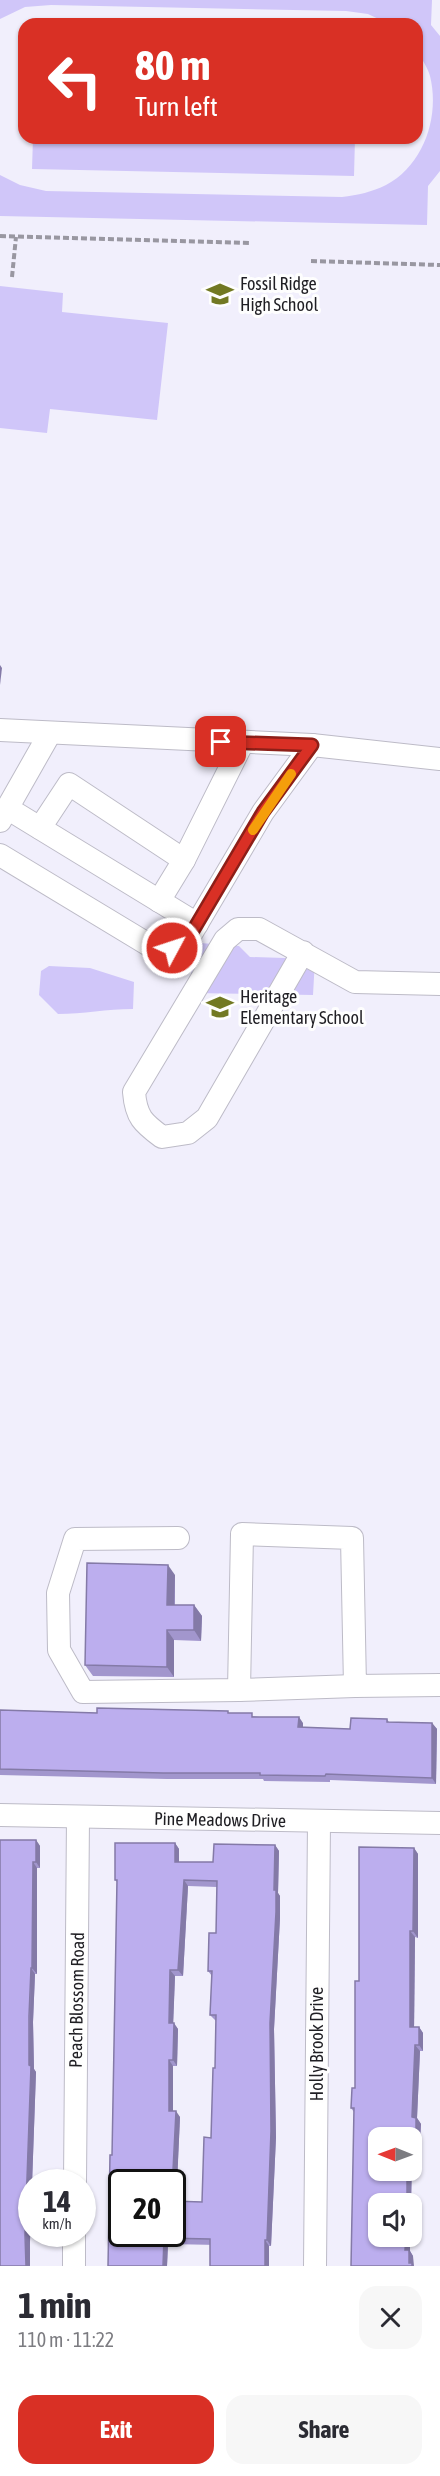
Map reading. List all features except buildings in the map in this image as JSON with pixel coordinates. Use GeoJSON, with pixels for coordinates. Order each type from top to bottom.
{"type":"FeatureCollection","features":[{"type":"Feature","properties":{"kind":"street"},"geometry":{"type":"LineString","coordinates":[[0,730],[312,745],[440,759]]}},
{"type":"Feature","properties":{"kind":"street"},"geometry":{"type":"LineString","coordinates":[[50,733],[4,815],[40,828],[197,924]]}},
{"type":"Feature","properties":{"kind":"street"},"geometry":{"type":"LineString","coordinates":[[159,901],[184,860],[243,742]]}},
{"type":"Feature","properties":{"kind":"street"},"geometry":{"type":"LineString","coordinates":[[0,855],[154,948],[172,948],[191,934],[263,812],[312,745]]}},
{"type":"Feature","properties":{"kind":"street"},"geometry":{"type":"LineString","coordinates":[[40,828],[69,784],[184,860]]}},
{"type":"Feature","properties":{"kind":"street"},"geometry":{"type":"LineString","coordinates":[[303,952],[207,1118],[188,1133],[162,1137],[142,1122],[135,1106],[134,1092],[225,940],[238,929],[259,929],[303,952],[355,982],[440,984]]}},
{"type":"Feature","properties":{"kind":"street"},"geometry":{"type":"LineString","coordinates":[[239,1690],[242,1534],[352,1538],[355,1686]]}},
{"type":"Feature","properties":{"kind":"street"},"geometry":{"type":"LineString","coordinates":[[178,1538],[75,1539],[58,1593],[59,1650],[82,1692],[440,1685]]}},
{"type":"Feature","properties":{"kind":"street","name":"Pine Meadows Drive"},"geometry":{"type":"LineString","coordinates":[[0,1815],[440,1823]]}},
{"type":"Feature","properties":{"kind":"street","name":"Peach Blossom Road"},"geometry":{"type":"LineString","coordinates":[[75,2169],[78,1817]]}},
{"type":"Feature","properties":{"kind":"street","name":"Holly Brook Drive"},"geometry":{"type":"LineString","coordinates":[[315,2266],[319,1822]]}},
{"type":"Feature","properties":{"kind":"street"},"geometry":{"type":"LineString","coordinates":[[74,2247],[74,2266]]}},
{"type":"Feature","properties":{"kind":"path"},"geometry":{"type":"LineString","coordinates":[[0,236],[249,243]]}},
{"type":"Feature","properties":{"kind":"path"},"geometry":{"type":"LineString","coordinates":[[12,277],[16,237]]}},
{"type":"Feature","properties":{"kind":"path"},"geometry":{"type":"LineString","coordinates":[[311,261],[440,265]]}},
{"type":"Feature","properties":{"kind":"shaded area"},"geometry":{"type":"Polygon","coordinates":[[[0,0],[432,0],[431,25],[440,36],[440,171],[428,186],[427,225],[0,216],[0,175],[20,185],[46,191],[342,197],[365,193],[386,185],[410,165],[426,138],[430,123],[433,91],[423,60],[423,18],[376,18],[368,14],[346,11],[51,5],[25,7],[0,19],[0,0]]]}},
{"type":"Feature","properties":{"kind":"shaded area"},"geometry":{"type":"Polygon","coordinates":[[[33,144],[355,144],[354,176],[32,169],[33,144]]]}},
{"type":"Feature","properties":{"kind":"shaded area"},"geometry":{"type":"Polygon","coordinates":[[[0,286],[63,293],[62,312],[168,323],[157,420],[50,409],[47,433],[0,428],[0,286]]]}},
{"type":"Feature","properties":{"kind":"shaded area"},"geometry":{"type":"Polygon","coordinates":[[[200,943],[239,946],[250,957],[315,959],[313,995],[191,993],[191,955],[200,943]]]}},
{"type":"Feature","properties":{"kind":"shaded area"},"geometry":{"type":"Polygon","coordinates":[[[49,966],[90,968],[134,982],[133,1009],[58,1014],[39,995],[41,971],[49,966]]]}},
{"type":"Feature","properties":{"kind":"slow traffic"},"geometry":{"type":"LineString","coordinates":[[253,830],[263,812],[291,774]]}},
{"type":"Feature","properties":{"kind":"place","name":"Fossil Ridge High School"},"geometry":{"type":"Point","coordinates":[220,294]}},
{"type":"Feature","properties":{"kind":"place","name":"Heritage Elementary School"},"geometry":{"type":"Point","coordinates":[220,1007]}},
{"type":"Feature","properties":{"kind":"route"},"geometry":{"type":"LineString","coordinates":[[172,948],[191,934],[263,812],[312,745],[221,742]]}}]}
